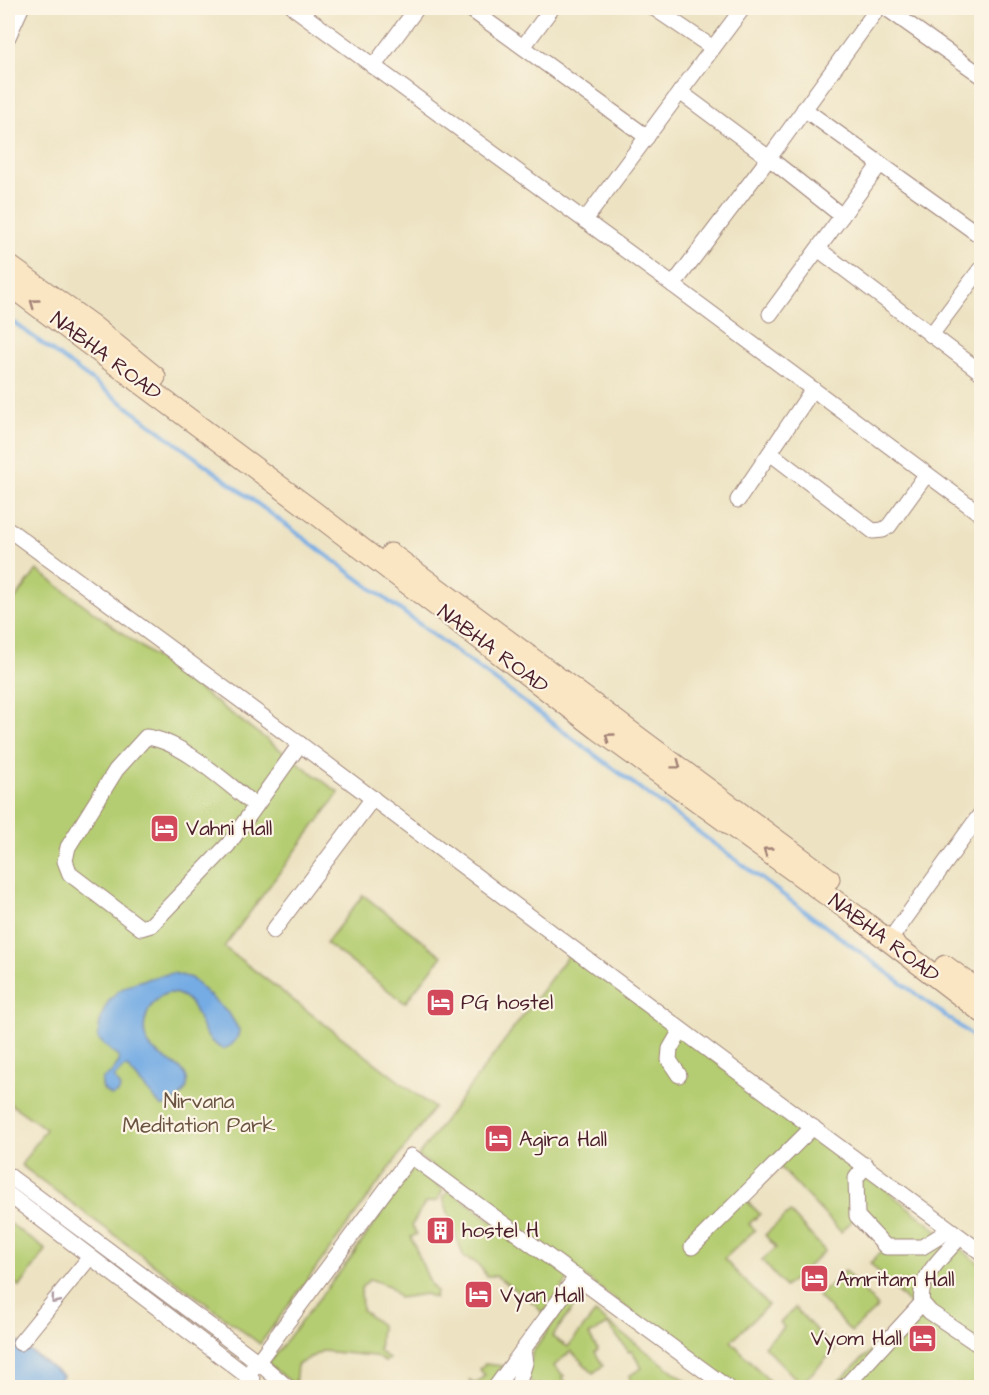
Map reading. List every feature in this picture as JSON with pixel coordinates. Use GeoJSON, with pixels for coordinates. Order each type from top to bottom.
{"type":"FeatureCollection","features":[{"type":"Feature","properties":{"kind":"main road","name":"NABHA ROAD"},"geometry":{"type":"LineString","coordinates":[[8,265],[90,324],[157,378],[893,936],[981,1012]]}},
{"type":"Feature","properties":{"kind":"main road","name":"NABHA ROAD"},"geometry":{"type":"LineString","coordinates":[[8,284],[310,509],[598,729],[893,936],[981,993]]}},
{"type":"Feature","properties":{"kind":"street"},"geometry":{"type":"LineString","coordinates":[[8,37],[21,8]]}},
{"type":"Feature","properties":{"kind":"street"},"geometry":{"type":"LineString","coordinates":[[294,8],[673,285],[926,475],[979,507]]}},
{"type":"Feature","properties":{"kind":"street"},"geometry":{"type":"LineString","coordinates":[[373,67],[417,8]]}},
{"type":"Feature","properties":{"kind":"street"},"geometry":{"type":"LineString","coordinates":[[469,8],[647,137]]}},
{"type":"Feature","properties":{"kind":"street"},"geometry":{"type":"LineString","coordinates":[[524,47],[552,8]]}},
{"type":"Feature","properties":{"kind":"street"},"geometry":{"type":"LineString","coordinates":[[654,8],[712,48]]}},
{"type":"Feature","properties":{"kind":"street"},"geometry":{"type":"LineString","coordinates":[[585,220],[743,8]]}},
{"type":"Feature","properties":{"kind":"street"},"geometry":{"type":"LineString","coordinates":[[673,285],[878,8]]}},
{"type":"Feature","properties":{"kind":"street"},"geometry":{"type":"LineString","coordinates":[[886,8],[981,76]]}},
{"type":"Feature","properties":{"kind":"street"},"geometry":{"type":"LineString","coordinates":[[681,92],[842,216]]}},
{"type":"Feature","properties":{"kind":"street"},"geometry":{"type":"LineString","coordinates":[[804,109],[981,237]]}},
{"type":"Feature","properties":{"kind":"street"},"geometry":{"type":"LineString","coordinates":[[770,314],[880,164]]}},
{"type":"Feature","properties":{"kind":"street"},"geometry":{"type":"LineString","coordinates":[[818,249],[981,373]]}},
{"type":"Feature","properties":{"kind":"street"},"geometry":{"type":"LineString","coordinates":[[930,335],[981,267]]}},
{"type":"Feature","properties":{"kind":"street"},"geometry":{"type":"LineString","coordinates":[[738,500],[813,389]]}},
{"type":"Feature","properties":{"kind":"street"},"geometry":{"type":"LineString","coordinates":[[770,453],[873,531],[883,531],[890,526],[926,475]]}},
{"type":"Feature","properties":{"kind":"street"},"geometry":{"type":"LineString","coordinates":[[8,529],[373,798],[981,1253]]}},
{"type":"Feature","properties":{"kind":"street"},"geometry":{"type":"LineString","coordinates":[[256,806],[177,746],[159,738],[146,737],[116,770],[68,847],[65,861],[70,874],[141,928],[151,925],[228,845],[256,806],[300,744]]}},
{"type":"Feature","properties":{"kind":"street"},"geometry":{"type":"LineString","coordinates":[[273,932],[373,798]]}},
{"type":"Feature","properties":{"kind":"street"},"geometry":{"type":"LineString","coordinates":[[893,936],[981,812]]}},
{"type":"Feature","properties":{"kind":"street"},"geometry":{"type":"LineString","coordinates":[[679,1075],[669,1060],[670,1049],[681,1030]]}},
{"type":"Feature","properties":{"kind":"street"},"geometry":{"type":"LineString","coordinates":[[692,1247],[813,1127]]}},
{"type":"Feature","properties":{"kind":"street"},"geometry":{"type":"LineString","coordinates":[[253,1377],[411,1156],[728,1388]]}},
{"type":"Feature","properties":{"kind":"street"},"geometry":{"type":"LineString","coordinates":[[866,1166],[856,1178],[857,1216],[886,1248],[922,1247],[955,1233]]}},
{"type":"Feature","properties":{"kind":"street"},"geometry":{"type":"LineString","coordinates":[[8,1175],[253,1377]]}},
{"type":"Feature","properties":{"kind":"street"},"geometry":{"type":"LineString","coordinates":[[8,1186],[253,1377]]}},
{"type":"Feature","properties":{"kind":"street"},"geometry":{"type":"LineString","coordinates":[[8,1194],[253,1377],[288,1388]]}},
{"type":"Feature","properties":{"kind":"street"},"geometry":{"type":"LineString","coordinates":[[955,1233],[922,1284],[920,1294],[922,1303],[930,1312],[981,1347]]}},
{"type":"Feature","properties":{"kind":"street"},"geometry":{"type":"LineString","coordinates":[[20,1343],[90,1257]]}},
{"type":"Feature","properties":{"kind":"street"},"geometry":{"type":"LineString","coordinates":[[495,1388],[577,1276]]}},
{"type":"Feature","properties":{"kind":"street"},"geometry":{"type":"LineString","coordinates":[[844,1388],[922,1303]]}},
{"type":"Feature","properties":{"kind":"street"},"geometry":{"type":"LineString","coordinates":[[517,1388],[525,1363],[523,1350]]}},
{"type":"Feature","properties":{"kind":"green space","name":"Nirvana Meditation Park"},"geometry":{"type":"Polygon","coordinates":[[[37,570],[339,793],[224,947],[434,1108],[260,1344],[21,1165],[46,1129],[8,1102],[8,609],[37,570]]]}},
{"type":"Feature","properties":{"kind":"green space"},"geometry":{"type":"Polygon","coordinates":[[[363,895],[442,956],[405,1003],[326,943],[363,895]]]}},
{"type":"Feature","properties":{"kind":"green space"},"geometry":{"type":"Polygon","coordinates":[[[570,953],[871,1178],[981,1265],[981,1387],[832,1387],[911,1314],[911,1306],[870,1263],[886,1247],[857,1216],[841,1232],[775,1162],[741,1195],[760,1214],[749,1224],[755,1230],[724,1259],[768,1305],[731,1341],[775,1387],[737,1388],[418,1156],[570,953]]]}},
{"type":"Feature","properties":{"kind":"green space"},"geometry":{"type":"Polygon","coordinates":[[[414,1167],[443,1190],[437,1201],[425,1203],[412,1225],[417,1234],[411,1237],[431,1285],[436,1291],[435,1298],[426,1294],[399,1298],[389,1286],[370,1279],[361,1288],[362,1310],[381,1325],[379,1351],[389,1359],[385,1362],[375,1356],[322,1351],[297,1365],[295,1385],[268,1364],[349,1260],[414,1167]]]}},
{"type":"Feature","properties":{"kind":"green space"},"geometry":{"type":"Polygon","coordinates":[[[449,1190],[570,1277],[543,1314],[535,1304],[496,1276],[486,1276],[477,1264],[464,1258],[443,1198],[449,1190]]]}},
{"type":"Feature","properties":{"kind":"green space"},"geometry":{"type":"Polygon","coordinates":[[[790,1212],[825,1251],[785,1287],[762,1260],[776,1248],[765,1235],[790,1212]]]}},
{"type":"Feature","properties":{"kind":"green space"},"geometry":{"type":"Polygon","coordinates":[[[8,1222],[46,1250],[20,1287],[8,1278],[8,1222]]]}},
{"type":"Feature","properties":{"kind":"green space"},"geometry":{"type":"Polygon","coordinates":[[[845,1271],[878,1307],[851,1332],[818,1296],[845,1271]]]}},
{"type":"Feature","properties":{"kind":"green space"},"geometry":{"type":"Polygon","coordinates":[[[572,1297],[578,1301],[552,1337],[568,1347],[595,1313],[694,1387],[619,1387],[631,1382],[629,1376],[642,1368],[632,1351],[629,1352],[608,1325],[589,1335],[598,1350],[595,1352],[603,1366],[593,1373],[571,1351],[554,1366],[564,1376],[562,1378],[570,1387],[545,1387],[540,1384],[537,1387],[528,1379],[532,1353],[572,1297]]]}},
{"type":"Feature","properties":{"kind":"green space"},"geometry":{"type":"Polygon","coordinates":[[[795,1308],[835,1350],[801,1384],[764,1346],[784,1327],[780,1323],[795,1308]]]}},
{"type":"Feature","properties":{"kind":"green space"},"geometry":{"type":"Polygon","coordinates":[[[485,1364],[504,1366],[486,1387],[472,1387],[470,1380],[476,1384],[485,1375],[479,1369],[485,1364]]]}},
{"type":"Feature","properties":{"kind":"water"},"geometry":{"type":"Polygon","coordinates":[[[173,973],[191,978],[230,1015],[239,1030],[236,1040],[223,1049],[214,1044],[203,1030],[189,1001],[173,993],[164,994],[151,1006],[145,1024],[145,1034],[147,1042],[156,1052],[185,1074],[187,1084],[184,1092],[174,1102],[161,1106],[127,1067],[123,1068],[114,1078],[120,1087],[119,1092],[112,1096],[104,1090],[102,1079],[110,1074],[119,1062],[119,1058],[98,1039],[104,1008],[111,998],[130,984],[173,973]]]}},
{"type":"Feature","properties":{"kind":"water"},"geometry":{"type":"Polygon","coordinates":[[[13,1338],[63,1376],[54,1387],[8,1387],[8,1345],[13,1338]]]}},
{"type":"Feature","properties":{"kind":"waterway"},"geometry":{"type":"LineString","coordinates":[[8,318],[982,1043]]}},
{"type":"Feature","properties":{"kind":"place","name":"Vahni Hall"},"geometry":{"type":"Point","coordinates":[165,828]}},
{"type":"Feature","properties":{"kind":"place","name":"PG hostel"},"geometry":{"type":"Point","coordinates":[440,1002]}},
{"type":"Feature","properties":{"kind":"place","name":"Agira Hall"},"geometry":{"type":"Point","coordinates":[498,1139]}},
{"type":"Feature","properties":{"kind":"place","name":"hostel H"},"geometry":{"type":"Point","coordinates":[441,1230]}},
{"type":"Feature","properties":{"kind":"place","name":"Amritam Hall"},"geometry":{"type":"Point","coordinates":[815,1279]}},
{"type":"Feature","properties":{"kind":"place","name":"Vyan Hall"},"geometry":{"type":"Point","coordinates":[479,1295]}},
{"type":"Feature","properties":{"kind":"place","name":"Vyom Hall"},"geometry":{"type":"Point","coordinates":[923,1338]}}]}
